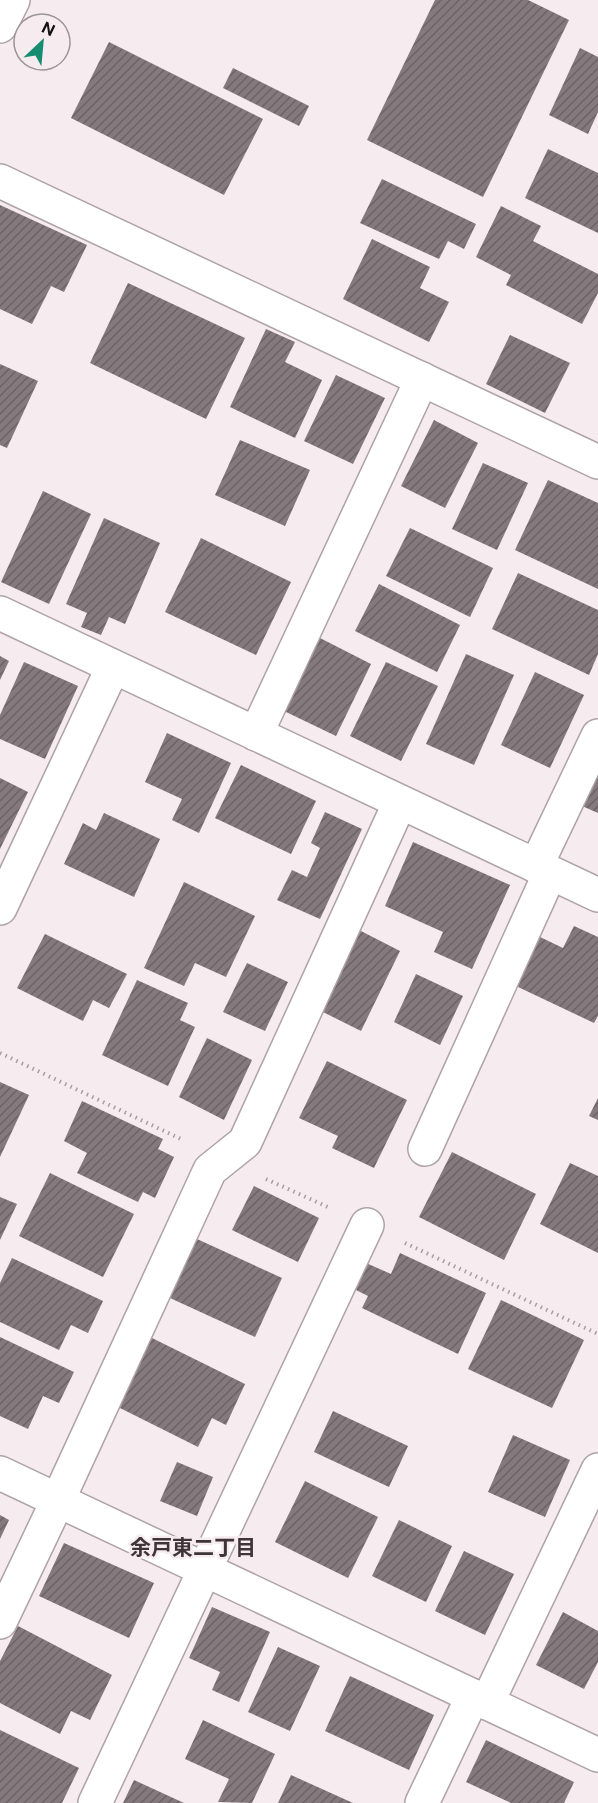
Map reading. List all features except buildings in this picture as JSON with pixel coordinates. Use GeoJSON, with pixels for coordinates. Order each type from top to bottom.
{"type":"FeatureCollection","features":[{"type":"Feature","properties":{"kind":"street"},"geometry":{"type":"LineString","coordinates":[[0,26],[13,0]]}},
{"type":"Feature","properties":{"kind":"street"},"geometry":{"type":"LineString","coordinates":[[0,181],[598,462]]}},
{"type":"Feature","properties":{"kind":"street"},"geometry":{"type":"LineString","coordinates":[[256,734],[422,379]]}},
{"type":"Feature","properties":{"kind":"street"},"geometry":{"type":"LineString","coordinates":[[0,613],[598,896]]}},
{"type":"Feature","properties":{"kind":"street"},"geometry":{"type":"LineString","coordinates":[[0,908],[113,667]]}},
{"type":"Feature","properties":{"kind":"street"},"geometry":{"type":"LineString","coordinates":[[425,1149],[598,736]]}},
{"type":"Feature","properties":{"kind":"street"},"geometry":{"type":"LineString","coordinates":[[0,1622],[210,1170],[245,1142],[400,802]]}},
{"type":"Feature","properties":{"kind":"street"},"geometry":{"type":"LineString","coordinates":[[95,1803],[367,1225]]}},
{"type":"Feature","properties":{"kind":"street"},"geometry":{"type":"LineString","coordinates":[[422,1803],[480,1699],[598,1470]]}},
{"type":"Feature","properties":{"kind":"street"},"geometry":{"type":"LineString","coordinates":[[0,1473],[598,1755]]}},
{"type":"Feature","properties":{"kind":"path"},"geometry":{"type":"LineString","coordinates":[[0,1053],[598,1334]]}},
{"type":"Feature","properties":{"kind":"district","name":"余戸東二丁目"},"geometry":{"type":"Point","coordinates":[193,1548]}}]}
